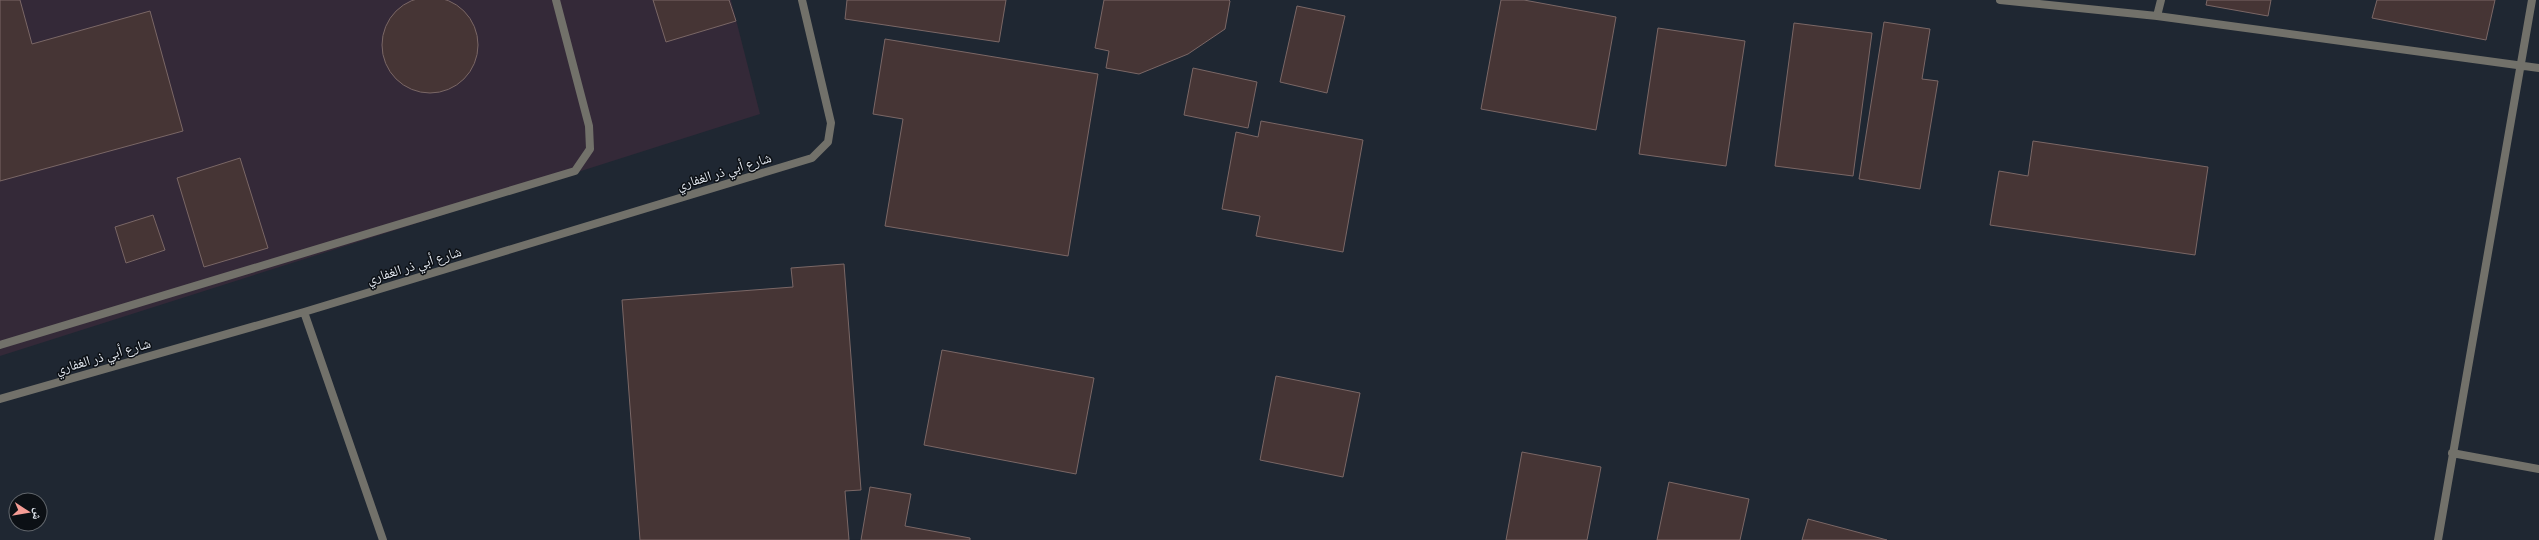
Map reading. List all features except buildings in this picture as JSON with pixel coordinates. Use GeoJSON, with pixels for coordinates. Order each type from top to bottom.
{"type":"FeatureCollection","features":[{"type":"Feature","properties":{"kind":"street"},"geometry":{"type":"LineString","coordinates":[[0,345],[575,171],[590,149],[589,126],[556,0]]}},
{"type":"Feature","properties":{"kind":"street","name":"شارع أبي ذر الغفاري"},"geometry":{"type":"LineString","coordinates":[[0,399],[304,312],[812,158],[828,142],[831,123],[802,0]]}},
{"type":"Feature","properties":{"kind":"street"},"geometry":{"type":"LineString","coordinates":[[2000,0],[2157,16],[2539,68]]}},
{"type":"Feature","properties":{"kind":"street"},"geometry":{"type":"LineString","coordinates":[[2157,16],[2161,0]]}},
{"type":"Feature","properties":{"kind":"street"},"geometry":{"type":"LineString","coordinates":[[2438,540],[2532,0]]}},
{"type":"Feature","properties":{"kind":"street"},"geometry":{"type":"LineString","coordinates":[[304,312],[383,540]]}},
{"type":"Feature","properties":{"kind":"street"},"geometry":{"type":"LineString","coordinates":[[2452,453],[2539,469]]}},
{"type":"Feature","properties":{"kind":"shaded area"},"geometry":{"type":"Polygon","coordinates":[[[0,0],[731,0],[760,114],[0,356],[0,0]]]}}]}
